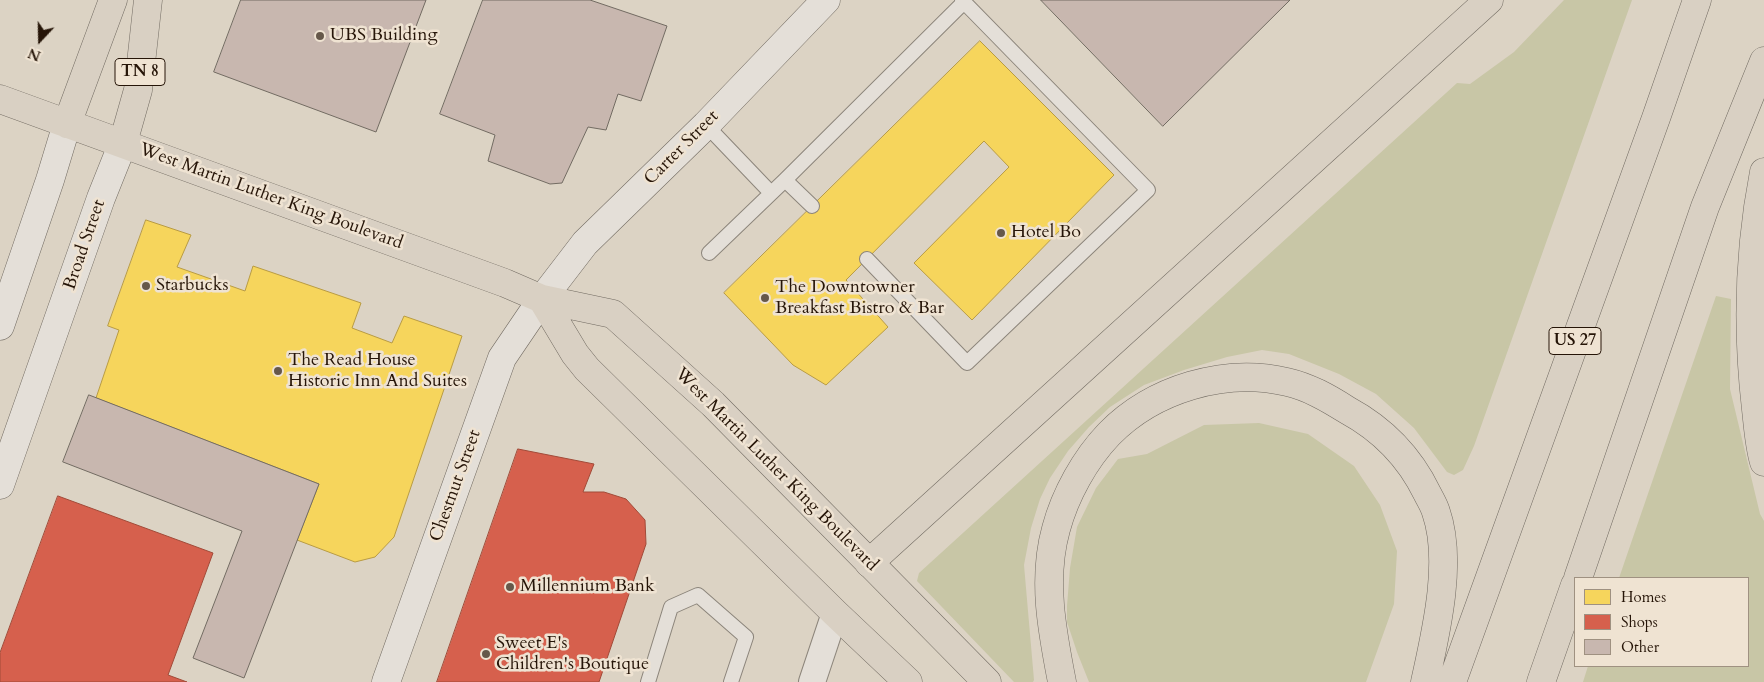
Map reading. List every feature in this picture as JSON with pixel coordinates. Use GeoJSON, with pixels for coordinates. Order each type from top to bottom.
{"type":"FeatureCollection","features":[{"type":"Feature","properties":{"kind":"main road","name":"TN 8"},"geometry":{"type":"LineString","coordinates":[[67,124],[113,0]]}},
{"type":"Feature","properties":{"kind":"main road","name":"Broad Street"},"geometry":{"type":"LineString","coordinates":[[123,143],[138,90],[148,0]]}},
{"type":"Feature","properties":{"kind":"main road"},"geometry":{"type":"LineString","coordinates":[[870,563],[1489,0]]}},
{"type":"Feature","properties":{"kind":"main road","name":"US 27"},"geometry":{"type":"LineString","coordinates":[[1452,682],[1697,0]]}},
{"type":"Feature","properties":{"kind":"main road"},"geometry":{"type":"LineString","coordinates":[[1578,577],[1705,207],[1764,61]]}},
{"type":"Feature","properties":{"kind":"main road","name":"West Martin Luther King Boulevard"},"geometry":{"type":"LineString","coordinates":[[0,99],[542,298],[613,314],[713,404],[987,682]]}},
{"type":"Feature","properties":{"kind":"main road"},"geometry":{"type":"LineString","coordinates":[[1764,172],[1756,232],[1750,309],[1753,382],[1764,462]]}},
{"type":"Feature","properties":{"kind":"main road"},"geometry":{"type":"LineString","coordinates":[[542,298],[575,354],[587,369],[835,613],[908,682]]}},
{"type":"Feature","properties":{"kind":"main road"},"geometry":{"type":"LineString","coordinates":[[1062,682],[1048,599],[1050,560],[1056,529],[1066,500],[1086,464],[1109,434],[1141,408],[1167,394],[1198,383],[1226,378],[1256,377],[1287,382],[1320,394],[1362,418],[1401,452],[1419,476],[1436,512],[1441,535],[1443,569],[1439,612],[1425,682]]}},
{"type":"Feature","properties":{"kind":"main road"},"geometry":{"type":"LineString","coordinates":[[1542,682],[1574,588]]}},
{"type":"Feature","properties":{"kind":"street","name":"Carter Street"},"geometry":{"type":"LineString","coordinates":[[542,298],[585,243],[706,125],[826,0]]}},
{"type":"Feature","properties":{"kind":"street"},"geometry":{"type":"LineString","coordinates":[[0,326],[67,124]]}},
{"type":"Feature","properties":{"kind":"street","name":"Broad Street"},"geometry":{"type":"LineString","coordinates":[[0,486],[101,198],[123,143]]}},
{"type":"Feature","properties":{"kind":"street","name":"Chestnut Street"},"geometry":{"type":"LineString","coordinates":[[386,682],[502,358],[542,298]]}},
{"type":"Feature","properties":{"kind":"street"},"geometry":{"type":"LineString","coordinates":[[812,682],[835,613]]}},
{"type":"Feature","properties":{"kind":"lane"},"geometry":{"type":"LineString","coordinates":[[709,253],[785,180],[963,1],[1148,190],[967,363],[867,259]]}},
{"type":"Feature","properties":{"kind":"lane"},"geometry":{"type":"LineString","coordinates":[[706,125],[771,193]]}},
{"type":"Feature","properties":{"kind":"lane"},"geometry":{"type":"LineString","coordinates":[[785,180],[812,206]]}},
{"type":"Feature","properties":{"kind":"lane"},"geometry":{"type":"LineString","coordinates":[[648,682],[671,607],[698,595],[746,637],[731,682]]}},
{"type":"Feature","properties":{"kind":"shaded area"},"geometry":{"type":"Polygon","coordinates":[[[1564,0],[1632,0],[1474,446],[1463,470],[1454,475],[1447,472],[1414,428],[1376,394],[1339,374],[1289,354],[1262,350],[1227,357],[1144,385],[1110,407],[1089,427],[1068,451],[1050,478],[1040,499],[1031,528],[1024,565],[1034,680],[1033,682],[1014,682],[917,581],[919,573],[1457,83],[1470,84],[1514,52],[1564,0]]]}},
{"type":"Feature","properties":{"kind":"shaded area"},"geometry":{"type":"Polygon","coordinates":[[[1716,296],[1731,299],[1730,389],[1760,514],[1764,521],[1764,682],[1583,682],[1588,667],[1749,667],[1749,577],[1619,577],[1716,296]]]}},
{"type":"Feature","properties":{"kind":"shaded area"},"geometry":{"type":"Polygon","coordinates":[[[1259,423],[1308,434],[1354,466],[1380,505],[1397,551],[1394,604],[1366,682],[1089,682],[1067,622],[1067,606],[1070,568],[1077,527],[1096,488],[1118,459],[1147,454],[1204,425],[1259,423]]]}},
{"type":"Feature","properties":{"kind":"building: Homes","name":"Hotel Bo"},"geometry":{"type":"Polygon","coordinates":[[[980,41],[1114,175],[972,320],[914,263],[1009,167],[984,141],[846,280],[888,327],[826,385],[793,365],[724,293],[980,41]]]}},
{"type":"Feature","properties":{"kind":"building: Homes","name":"The Read House Historic Inn And Suites"},"geometry":{"type":"Polygon","coordinates":[[[146,220],[191,235],[177,267],[245,291],[253,266],[361,303],[352,328],[392,343],[404,316],[462,336],[394,537],[375,557],[355,562],[297,540],[319,484],[96,398],[119,330],[108,326],[146,220]]]}},
{"type":"Feature","properties":{"kind":"building: Shops"},"geometry":{"type":"Polygon","coordinates":[[[518,449],[594,464],[583,492],[604,492],[626,499],[645,520],[646,544],[599,682],[437,682],[518,449]]]}},
{"type":"Feature","properties":{"kind":"building: Shops"},"geometry":{"type":"Polygon","coordinates":[[[58,496],[213,553],[168,675],[187,682],[0,682],[0,653],[58,496]]]}},
{"type":"Feature","properties":{"kind":"building: Other","name":"UBS Building"},"geometry":{"type":"Polygon","coordinates":[[[241,0],[426,0],[376,132],[214,72],[241,0]]]}},
{"type":"Feature","properties":{"kind":"building: Other"},"geometry":{"type":"Polygon","coordinates":[[[483,0],[590,0],[667,26],[641,101],[618,94],[606,130],[588,127],[562,183],[550,184],[488,161],[495,135],[440,114],[483,0]]]}},
{"type":"Feature","properties":{"kind":"building: Other"},"geometry":{"type":"Polygon","coordinates":[[[1041,0],[1290,0],[1163,126],[1041,0]]]}},
{"type":"Feature","properties":{"kind":"building: Other"},"geometry":{"type":"Polygon","coordinates":[[[89,395],[319,484],[244,678],[193,658],[242,531],[63,462],[89,395]]]}},
{"type":"Feature","properties":{"kind":"place","name":"UBS Building"},"geometry":{"type":"Point","coordinates":[320,36]}},
{"type":"Feature","properties":{"kind":"place","name":"Hotel Bo"},"geometry":{"type":"Point","coordinates":[1001,233]}},
{"type":"Feature","properties":{"kind":"place","name":"Starbucks"},"geometry":{"type":"Point","coordinates":[146,286]}},
{"type":"Feature","properties":{"kind":"place","name":"The Downtowner Breakfast Bistro & Bar"},"geometry":{"type":"Point","coordinates":[765,298]}},
{"type":"Feature","properties":{"kind":"place","name":"The Read House Historic Inn And Suites"},"geometry":{"type":"Point","coordinates":[278,371]}},
{"type":"Feature","properties":{"kind":"place","name":"Millennium Bank"},"geometry":{"type":"Point","coordinates":[510,587]}},
{"type":"Feature","properties":{"kind":"place","name":"Sweet E's Children's Boutique"},"geometry":{"type":"Point","coordinates":[486,654]}}]}
